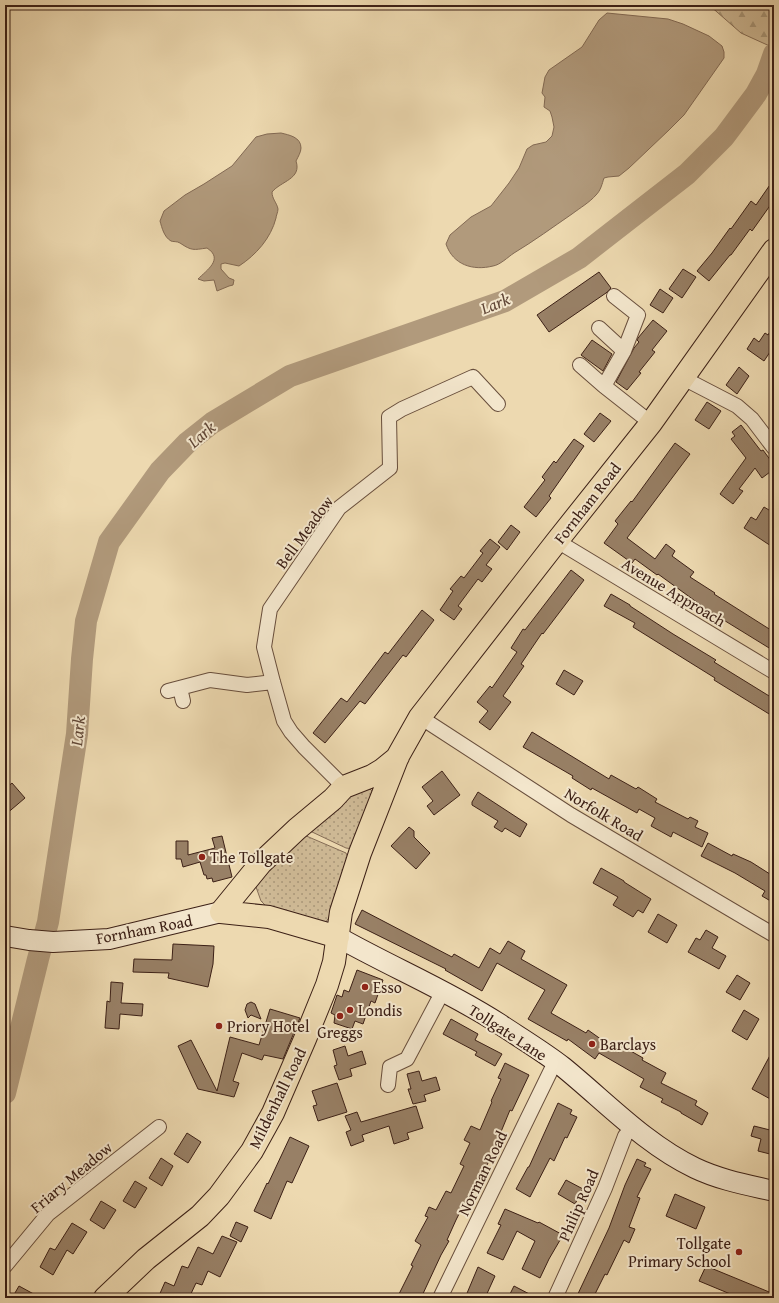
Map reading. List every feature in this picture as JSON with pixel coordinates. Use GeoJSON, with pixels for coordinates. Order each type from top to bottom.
{"type":"FeatureCollection","features":[{"type":"Feature","properties":{"kind":"main road","name":"Fornham Road"},"geometry":{"type":"LineString","coordinates":[[338,937],[341,912],[360,853],[398,756],[420,717],[651,423],[774,250]]}},
{"type":"Feature","properties":{"kind":"main road","name":"Fornham Road"},"geometry":{"type":"LineString","coordinates":[[216,914],[277,847],[338,793],[382,770],[398,756]]}},
{"type":"Feature","properties":{"kind":"main road"},"geometry":{"type":"LineString","coordinates":[[338,793],[385,791]]}},
{"type":"Feature","properties":{"kind":"main road"},"geometry":{"type":"LineString","coordinates":[[249,878],[250,897],[257,907],[269,917]]}},
{"type":"Feature","properties":{"kind":"main road","name":"Tollgate Lane"},"geometry":{"type":"LineString","coordinates":[[216,914],[269,917],[338,937]]}},
{"type":"Feature","properties":{"kind":"main road","name":"Mildenhall Road"},"geometry":{"type":"LineString","coordinates":[[105,1298],[146,1259],[200,1216],[219,1196],[252,1151],[273,1113],[319,1005],[334,962],[338,937]]}},
{"type":"Feature","properties":{"kind":"street"},"geometry":{"type":"LineString","coordinates":[[604,386],[624,350],[638,315],[614,296]]}},
{"type":"Feature","properties":{"kind":"street"},"geometry":{"type":"LineString","coordinates":[[599,328],[624,350]]}},
{"type":"Feature","properties":{"kind":"street"},"geometry":{"type":"LineString","coordinates":[[580,366],[651,423]]}},
{"type":"Feature","properties":{"kind":"street","name":"Bell Meadow"},"geometry":{"type":"LineString","coordinates":[[338,793],[284,721],[264,647],[270,609],[339,508],[390,468],[389,417],[402,409],[473,377],[498,404]]}},
{"type":"Feature","properties":{"kind":"street"},"geometry":{"type":"LineString","coordinates":[[684,378],[736,406],[752,419],[774,448]]}},
{"type":"Feature","properties":{"kind":"street","name":"Avenue Approach"},"geometry":{"type":"LineString","coordinates":[[557,541],[774,672]]}},
{"type":"Feature","properties":{"kind":"street"},"geometry":{"type":"LineString","coordinates":[[177,693],[210,680],[247,685],[273,682]]}},
{"type":"Feature","properties":{"kind":"street","name":"Norfolk Road"},"geometry":{"type":"LineString","coordinates":[[420,717],[571,815],[774,935]]}},
{"type":"Feature","properties":{"kind":"street","name":"Fornham Road"},"geometry":{"type":"LineString","coordinates":[[5,936],[53,942],[109,939],[216,914]]}},
{"type":"Feature","properties":{"kind":"street","name":"Tollgate Lane"},"geometry":{"type":"LineString","coordinates":[[338,937],[360,950],[443,991],[496,1022],[555,1062],[653,1143],[695,1168],[713,1176],[774,1191]]}},
{"type":"Feature","properties":{"kind":"street"},"geometry":{"type":"LineString","coordinates":[[388,1084],[390,1068],[407,1059],[443,991]]}},
{"type":"Feature","properties":{"kind":"street","name":"Norman Road"},"geometry":{"type":"LineString","coordinates":[[440,1298],[555,1062]]}},
{"type":"Feature","properties":{"kind":"street","name":"Philip Road"},"geometry":{"type":"LineString","coordinates":[[555,1298],[604,1188],[625,1136],[633,1126]]}},
{"type":"Feature","properties":{"kind":"street","name":"Friary Meadow"},"geometry":{"type":"LineString","coordinates":[[5,1266],[48,1214],[146,1133],[159,1127]]}},
{"type":"Feature","properties":{"kind":"green space"},"geometry":{"type":"Polygon","coordinates":[[[709,5],[774,5],[774,48],[741,33],[709,5]]]}},
{"type":"Feature","properties":{"kind":"green space"},"geometry":{"type":"Polygon","coordinates":[[[368,787],[375,794],[353,849],[346,848],[310,831],[346,796],[368,787]]]}},
{"type":"Feature","properties":{"kind":"green space"},"geometry":{"type":"Polygon","coordinates":[[[304,835],[346,853],[349,860],[331,915],[325,923],[269,909],[261,901],[256,887],[260,875],[304,835]]]}},
{"type":"Feature","properties":{"kind":"shaded area"},"geometry":{"type":"Polygon","coordinates":[[[607,13],[668,19],[683,24],[709,36],[722,46],[724,58],[684,115],[619,176],[604,178],[599,191],[588,203],[498,264],[478,268],[459,262],[453,257],[446,244],[450,235],[471,217],[491,206],[519,168],[527,149],[533,145],[546,142],[552,136],[554,127],[552,117],[550,111],[544,107],[545,97],[542,93],[545,77],[549,70],[582,47],[599,20],[607,13]]]}},
{"type":"Feature","properties":{"kind":"shaded area"},"geometry":{"type":"Polygon","coordinates":[[[281,133],[294,137],[299,141],[301,148],[296,161],[296,172],[290,179],[272,192],[278,210],[274,225],[267,239],[251,257],[239,266],[225,263],[221,264],[221,269],[229,278],[234,280],[233,285],[217,291],[214,280],[204,281],[198,279],[212,264],[214,256],[212,252],[207,248],[190,249],[179,242],[169,239],[164,232],[160,221],[164,211],[185,195],[232,166],[256,137],[267,134],[281,133]]]}},
{"type":"Feature","properties":{"kind":"building"},"geometry":{"type":"Polygon","coordinates":[[[774,179],[774,200],[752,231],[750,229],[709,281],[697,271],[730,228],[731,229],[751,201],[756,205],[774,179]]]}},
{"type":"Feature","properties":{"kind":"building"},"geometry":{"type":"Polygon","coordinates":[[[683,269],[696,277],[682,298],[669,289],[683,269]]]}},
{"type":"Feature","properties":{"kind":"building"},"geometry":{"type":"Polygon","coordinates":[[[599,272],[611,288],[549,332],[537,315],[599,272]]]}},
{"type":"Feature","properties":{"kind":"building"},"geometry":{"type":"Polygon","coordinates":[[[660,289],[673,298],[663,313],[650,305],[660,289]]]}},
{"type":"Feature","properties":{"kind":"building"},"geometry":{"type":"Polygon","coordinates":[[[653,320],[667,331],[652,350],[655,352],[639,372],[641,373],[627,390],[616,382],[634,348],[639,342],[637,340],[638,338],[653,320]]]}},
{"type":"Feature","properties":{"kind":"building"},"geometry":{"type":"Polygon","coordinates":[[[774,325],[774,346],[764,361],[747,349],[754,338],[759,342],[765,333],[768,335],[774,325]]]}},
{"type":"Feature","properties":{"kind":"building"},"geometry":{"type":"Polygon","coordinates":[[[592,340],[612,354],[603,371],[581,355],[592,340]]]}},
{"type":"Feature","properties":{"kind":"building"},"geometry":{"type":"Polygon","coordinates":[[[739,367],[749,376],[737,394],[726,385],[739,367]]]}},
{"type":"Feature","properties":{"kind":"building"},"geometry":{"type":"Polygon","coordinates":[[[707,402],[721,411],[709,429],[695,420],[707,402]]]}},
{"type":"Feature","properties":{"kind":"building"},"geometry":{"type":"Polygon","coordinates":[[[600,413],[611,421],[594,442],[584,434],[600,413]]]}},
{"type":"Feature","properties":{"kind":"building"},"geometry":{"type":"Polygon","coordinates":[[[741,425],[761,451],[763,450],[774,465],[774,469],[762,478],[755,468],[739,489],[743,491],[733,504],[720,494],[746,458],[731,439],[735,436],[732,432],[741,425]]]}},
{"type":"Feature","properties":{"kind":"building"},"geometry":{"type":"Polygon","coordinates":[[[574,439],[584,446],[549,496],[551,498],[536,517],[524,507],[545,480],[542,477],[554,461],[556,463],[574,439]]]}},
{"type":"Feature","properties":{"kind":"building"},"geometry":{"type":"Polygon","coordinates":[[[675,443],[690,454],[627,538],[655,559],[666,544],[675,551],[672,556],[694,572],[690,577],[774,632],[774,651],[709,611],[635,559],[632,563],[604,543],[618,524],[615,521],[631,501],[632,502],[675,443]]]}},
{"type":"Feature","properties":{"kind":"building"},"geometry":{"type":"Polygon","coordinates":[[[764,507],[774,513],[774,548],[744,528],[751,517],[756,520],[764,507]]]}},
{"type":"Feature","properties":{"kind":"building"},"geometry":{"type":"Polygon","coordinates":[[[511,525],[520,532],[507,550],[498,542],[511,525]]]}},
{"type":"Feature","properties":{"kind":"building"},"geometry":{"type":"Polygon","coordinates":[[[490,539],[500,547],[486,565],[492,569],[482,582],[478,579],[458,606],[462,609],[454,620],[440,610],[453,591],[450,589],[461,576],[464,578],[483,553],[480,551],[490,539]]]}},
{"type":"Feature","properties":{"kind":"building"},"geometry":{"type":"Polygon","coordinates":[[[571,570],[584,580],[543,634],[542,633],[521,664],[524,666],[503,696],[511,702],[490,730],[479,722],[488,711],[477,702],[490,686],[492,688],[517,652],[511,648],[523,629],[525,630],[571,570]]]}},
{"type":"Feature","properties":{"kind":"building"},"geometry":{"type":"Polygon","coordinates":[[[611,594],[716,660],[714,662],[774,699],[774,717],[633,627],[635,623],[604,606],[611,594]]]}},
{"type":"Feature","properties":{"kind":"building"},"geometry":{"type":"Polygon","coordinates":[[[422,610],[434,620],[406,657],[403,655],[365,704],[360,701],[325,743],[313,733],[341,698],[347,702],[385,652],[388,654],[422,610]]]}},
{"type":"Feature","properties":{"kind":"building"},"geometry":{"type":"Polygon","coordinates":[[[564,670],[583,681],[574,695],[556,684],[564,670]]]}},
{"type":"Feature","properties":{"kind":"building"},"geometry":{"type":"Polygon","coordinates":[[[532,732],[609,779],[611,775],[636,789],[638,787],[657,799],[655,802],[688,819],[690,817],[698,821],[695,827],[708,833],[702,847],[673,832],[671,837],[651,826],[655,818],[639,809],[637,813],[592,788],[591,790],[572,778],[573,776],[523,747],[532,732]]]}},
{"type":"Feature","properties":{"kind":"building"},"geometry":{"type":"Polygon","coordinates":[[[442,771],[460,795],[434,815],[427,806],[433,801],[422,787],[442,771]]]}},
{"type":"Feature","properties":{"kind":"building"},"geometry":{"type":"Polygon","coordinates":[[[12,783],[25,798],[5,815],[5,789],[12,783]]]}},
{"type":"Feature","properties":{"kind":"building"},"geometry":{"type":"Polygon","coordinates":[[[478,792],[527,824],[520,837],[505,828],[502,832],[494,827],[498,821],[472,805],[472,802],[478,792]]]}},
{"type":"Feature","properties":{"kind":"building"},"geometry":{"type":"Polygon","coordinates":[[[409,827],[414,831],[414,837],[430,853],[416,869],[391,846],[409,827]]]}},
{"type":"Feature","properties":{"kind":"building","name":"The Tollgate"},"geometry":{"type":"Polygon","coordinates":[[[222,836],[232,877],[213,882],[212,878],[207,879],[206,875],[204,875],[200,862],[183,867],[181,859],[176,859],[176,841],[188,841],[188,855],[215,848],[212,838],[222,836]]]}},
{"type":"Feature","properties":{"kind":"building"},"geometry":{"type":"Polygon","coordinates":[[[708,843],[732,856],[733,854],[751,862],[773,876],[774,874],[774,903],[762,896],[765,891],[735,873],[701,856],[708,843]]]}},
{"type":"Feature","properties":{"kind":"building"},"geometry":{"type":"Polygon","coordinates":[[[601,868],[651,899],[643,913],[638,910],[633,917],[613,905],[618,897],[593,883],[601,868]]]}},
{"type":"Feature","properties":{"kind":"building"},"geometry":{"type":"Polygon","coordinates":[[[362,910],[452,957],[454,954],[479,968],[490,948],[500,954],[508,941],[525,951],[521,959],[567,985],[551,1013],[586,1033],[588,1030],[619,1052],[622,1046],[643,1058],[642,1060],[666,1073],[661,1083],[697,1101],[695,1105],[708,1113],[702,1125],[661,1102],[663,1099],[640,1087],[644,1079],[599,1053],[595,1059],[568,1039],[567,1041],[528,1019],[545,990],[497,963],[482,991],[445,970],[446,969],[355,924],[362,910]]]}},
{"type":"Feature","properties":{"kind":"building"},"geometry":{"type":"Polygon","coordinates":[[[658,914],[677,925],[667,943],[648,932],[658,914]]]}},
{"type":"Feature","properties":{"kind":"building"},"geometry":{"type":"Polygon","coordinates":[[[706,930],[718,937],[712,948],[726,956],[719,969],[688,952],[696,938],[700,940],[706,930]]]}},
{"type":"Feature","properties":{"kind":"building"},"geometry":{"type":"Polygon","coordinates":[[[173,944],[214,946],[213,964],[208,987],[168,978],[169,973],[133,972],[134,959],[172,960],[173,944]]]}},
{"type":"Feature","properties":{"kind":"building"},"geometry":{"type":"Polygon","coordinates":[[[357,970],[383,980],[375,1003],[371,1001],[363,1024],[355,1021],[352,1029],[334,1023],[335,1015],[331,1013],[337,995],[342,997],[344,990],[349,992],[357,970]]]}},
{"type":"Feature","properties":{"kind":"building"},"geometry":{"type":"Polygon","coordinates":[[[737,975],[750,983],[740,1000],[726,992],[737,975]]]}},
{"type":"Feature","properties":{"kind":"building"},"geometry":{"type":"Polygon","coordinates":[[[111,982],[123,983],[121,1003],[143,1004],[142,1016],[120,1014],[119,1029],[105,1028],[107,1001],[110,1002],[111,982]]]}},
{"type":"Feature","properties":{"kind":"building"},"geometry":{"type":"Polygon","coordinates":[[[251,1002],[255,1004],[261,1019],[251,1015],[248,1018],[245,1010],[247,1004],[251,1002]]]}},
{"type":"Feature","properties":{"kind":"building"},"geometry":{"type":"Polygon","coordinates":[[[270,1009],[300,1018],[283,1059],[264,1055],[262,1060],[242,1053],[233,1081],[239,1083],[234,1097],[198,1089],[178,1046],[191,1040],[217,1091],[230,1037],[259,1045],[270,1009]]]}},
{"type":"Feature","properties":{"kind":"building"},"geometry":{"type":"Polygon","coordinates":[[[744,1010],[759,1019],[747,1040],[732,1031],[744,1010]]]}},
{"type":"Feature","properties":{"kind":"building"},"geometry":{"type":"Polygon","coordinates":[[[451,1019],[478,1034],[475,1040],[502,1054],[495,1066],[475,1055],[477,1052],[443,1034],[451,1019]]]}},
{"type":"Feature","properties":{"kind":"building"},"geometry":{"type":"Polygon","coordinates":[[[345,1046],[348,1056],[362,1051],[366,1064],[350,1069],[352,1076],[339,1080],[334,1066],[337,1065],[333,1050],[345,1046]]]}},
{"type":"Feature","properties":{"kind":"building"},"geometry":{"type":"Polygon","coordinates":[[[774,1048],[774,1101],[752,1089],[774,1048]]]}},
{"type":"Feature","properties":{"kind":"building"},"geometry":{"type":"Polygon","coordinates":[[[505,1063],[529,1075],[512,1111],[510,1110],[482,1175],[481,1174],[470,1197],[468,1196],[456,1220],[447,1240],[449,1241],[421,1298],[397,1298],[413,1266],[411,1265],[421,1245],[415,1241],[428,1217],[425,1216],[429,1207],[436,1210],[446,1191],[451,1193],[464,1166],[460,1164],[470,1143],[464,1140],[471,1126],[480,1130],[501,1079],[498,1078],[505,1063]]]}},
{"type":"Feature","properties":{"kind":"building"},"geometry":{"type":"Polygon","coordinates":[[[419,1071],[422,1081],[436,1077],[440,1090],[424,1095],[426,1101],[413,1104],[408,1089],[411,1089],[407,1074],[419,1071]]]}},
{"type":"Feature","properties":{"kind":"building"},"geometry":{"type":"Polygon","coordinates":[[[337,1083],[347,1112],[318,1121],[313,1106],[317,1105],[312,1091],[337,1083]]]}},
{"type":"Feature","properties":{"kind":"building"},"geometry":{"type":"Polygon","coordinates":[[[558,1103],[572,1110],[570,1114],[577,1117],[567,1138],[565,1137],[554,1161],[550,1158],[530,1197],[516,1189],[529,1167],[558,1103]]]}},
{"type":"Feature","properties":{"kind":"building"},"geometry":{"type":"Polygon","coordinates":[[[416,1106],[423,1128],[407,1133],[409,1139],[394,1144],[389,1126],[362,1135],[364,1141],[351,1146],[346,1132],[351,1130],[345,1116],[357,1112],[361,1122],[416,1106]]]}},
{"type":"Feature","properties":{"kind":"building"},"geometry":{"type":"Polygon","coordinates":[[[754,1126],[774,1131],[774,1155],[758,1151],[761,1139],[751,1136],[754,1126]]]}},
{"type":"Feature","properties":{"kind":"building"},"geometry":{"type":"Polygon","coordinates":[[[187,1133],[201,1142],[188,1163],[174,1154],[187,1133]]]}},
{"type":"Feature","properties":{"kind":"building"},"geometry":{"type":"Polygon","coordinates":[[[290,1137],[309,1146],[292,1183],[287,1181],[271,1219],[254,1211],[290,1137]]]}},
{"type":"Feature","properties":{"kind":"building"},"geometry":{"type":"Polygon","coordinates":[[[161,1158],[173,1166],[162,1186],[149,1178],[161,1158]]]}},
{"type":"Feature","properties":{"kind":"building"},"geometry":{"type":"Polygon","coordinates":[[[637,1159],[646,1163],[644,1166],[651,1169],[637,1197],[640,1198],[629,1227],[635,1229],[629,1243],[624,1240],[607,1275],[605,1274],[593,1298],[576,1298],[609,1228],[625,1185],[637,1159]]]}},
{"type":"Feature","properties":{"kind":"building"},"geometry":{"type":"Polygon","coordinates":[[[566,1180],[583,1189],[575,1204],[558,1194],[566,1180]]]}},
{"type":"Feature","properties":{"kind":"building"},"geometry":{"type":"Polygon","coordinates":[[[135,1181],[147,1188],[135,1208],[123,1201],[135,1181]]]}},
{"type":"Feature","properties":{"kind":"building"},"geometry":{"type":"Polygon","coordinates":[[[675,1194],[705,1207],[696,1229],[666,1216],[675,1194]]]}},
{"type":"Feature","properties":{"kind":"building"},"geometry":{"type":"Polygon","coordinates":[[[101,1201],[116,1210],[104,1229],[90,1220],[101,1201]]]}},
{"type":"Feature","properties":{"kind":"building"},"geometry":{"type":"Polygon","coordinates":[[[505,1209],[538,1223],[539,1222],[563,1235],[540,1278],[522,1269],[535,1241],[517,1231],[503,1260],[487,1253],[501,1225],[498,1224],[505,1209]]]}},
{"type":"Feature","properties":{"kind":"building"},"geometry":{"type":"Polygon","coordinates":[[[236,1222],[248,1227],[241,1242],[230,1236],[236,1222]]]}},
{"type":"Feature","properties":{"kind":"building"},"geometry":{"type":"Polygon","coordinates":[[[72,1223],[87,1232],[73,1254],[67,1250],[53,1275],[40,1267],[50,1248],[55,1250],[72,1223]]]}},
{"type":"Feature","properties":{"kind":"building"},"geometry":{"type":"Polygon","coordinates":[[[222,1236],[237,1242],[220,1277],[208,1271],[202,1285],[196,1283],[189,1298],[158,1298],[165,1282],[174,1286],[182,1266],[188,1268],[198,1247],[213,1254],[222,1236]]]}},
{"type":"Feature","properties":{"kind":"building"},"geometry":{"type":"Polygon","coordinates":[[[706,1266],[774,1294],[774,1298],[740,1298],[699,1281],[706,1266]]]}},
{"type":"Feature","properties":{"kind":"building"},"geometry":{"type":"Polygon","coordinates":[[[478,1267],[495,1276],[485,1298],[465,1298],[478,1267]]]}},
{"type":"Feature","properties":{"kind":"building"},"geometry":{"type":"Polygon","coordinates":[[[19,1286],[41,1298],[12,1298],[19,1286]]]}},
{"type":"Feature","properties":{"kind":"building"},"geometry":{"type":"Polygon","coordinates":[[[514,1286],[537,1298],[508,1298],[514,1286]]]}},
{"type":"Feature","properties":{"kind":"waterway","name":"Lark"},"geometry":{"type":"LineString","coordinates":[[5,1093],[48,922],[77,734],[86,621],[109,542],[160,471],[188,442],[212,423],[290,376],[505,301],[579,258],[687,174],[724,137],[756,94],[767,74],[774,54]]}},
{"type":"Feature","properties":{"kind":"place","name":"The Tollgate"},"geometry":{"type":"Point","coordinates":[202,857]}},
{"type":"Feature","properties":{"kind":"place","name":"Esso"},"geometry":{"type":"Point","coordinates":[365,987]}},
{"type":"Feature","properties":{"kind":"place","name":"Londis"},"geometry":{"type":"Point","coordinates":[350,1010]}},
{"type":"Feature","properties":{"kind":"place","name":"Greggs"},"geometry":{"type":"Point","coordinates":[340,1016]}},
{"type":"Feature","properties":{"kind":"place","name":"Priory Hotel"},"geometry":{"type":"Point","coordinates":[219,1026]}},
{"type":"Feature","properties":{"kind":"place","name":"Barclays"},"geometry":{"type":"Point","coordinates":[592,1044]}},
{"type":"Feature","properties":{"kind":"place","name":"Tollgate Primary School"},"geometry":{"type":"Point","coordinates":[739,1252]}}]}
